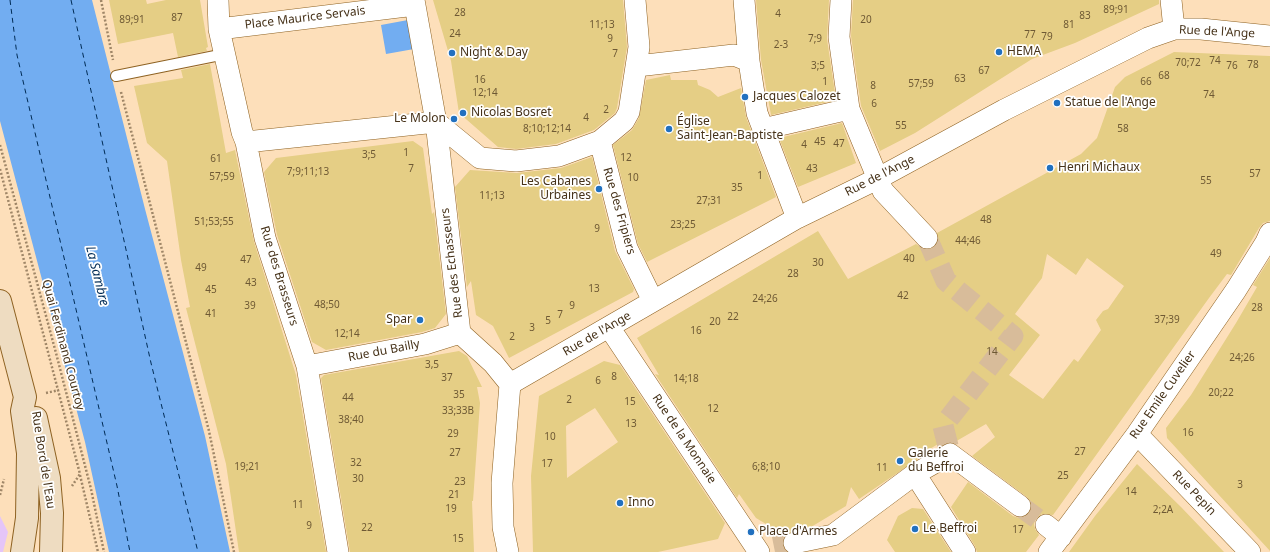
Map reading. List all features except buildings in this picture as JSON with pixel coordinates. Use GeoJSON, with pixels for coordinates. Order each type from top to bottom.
{"type":"FeatureCollection","features":[{"type":"Feature","properties":{"kind":"main road","name":"Rue Bord de l'Eau"},"geometry":{"type":"LineString","coordinates":[[0,301],[25,397],[22,411],[28,453],[27,510],[22,552]]}},
{"type":"Feature","properties":{"kind":"main road","name":"Rue Bord de l'Eau"},"geometry":{"type":"LineString","coordinates":[[25,397],[34,406],[48,478],[52,513],[51,552]]}},
{"type":"Feature","properties":{"kind":"street","name":"Rue des Brasseurs"},"geometry":{"type":"LineString","coordinates":[[218,0],[219,29],[242,132],[246,142],[265,238],[307,366],[338,552]]}},
{"type":"Feature","properties":{"kind":"street"},"geometry":{"type":"LineString","coordinates":[[246,142],[436,122],[480,158],[516,161],[559,156],[600,141],[624,121],[629,112],[639,47],[635,0]]}},
{"type":"Feature","properties":{"kind":"street"},"geometry":{"type":"LineString","coordinates":[[744,0],[749,61],[757,113],[763,130],[805,220]]}},
{"type":"Feature","properties":{"kind":"street"},"geometry":{"type":"LineString","coordinates":[[841,0],[839,37],[849,109],[883,191],[926,238]]}},
{"type":"Feature","properties":{"kind":"street"},"geometry":{"type":"LineString","coordinates":[[1171,0],[1174,29]]}},
{"type":"Feature","properties":{"kind":"street","name":"Place Maurice Servais"},"geometry":{"type":"LineString","coordinates":[[219,29],[414,3]]}},
{"type":"Feature","properties":{"kind":"street","name":"Rue des Echasseurs"},"geometry":{"type":"LineString","coordinates":[[414,3],[436,122],[460,333],[493,363],[510,384]]}},
{"type":"Feature","properties":{"kind":"street","name":"Rue de l'Ange"},"geometry":{"type":"LineString","coordinates":[[510,384],[652,301],[805,220],[1004,110],[1112,62],[1148,38],[1174,29],[1201,29],[1270,36]]}},
{"type":"Feature","properties":{"kind":"street"},"geometry":{"type":"LineString","coordinates":[[637,66],[734,55],[749,61]]}},
{"type":"Feature","properties":{"kind":"street"},"geometry":{"type":"LineString","coordinates":[[763,130],[849,109]]}},
{"type":"Feature","properties":{"kind":"street","name":"Rue des Fripiers"},"geometry":{"type":"LineString","coordinates":[[600,141],[627,248],[652,301]]}},
{"type":"Feature","properties":{"kind":"street","name":"Rue Emile Cuvelier"},"geometry":{"type":"LineString","coordinates":[[1052,538],[1137,434],[1236,290],[1270,233]]}},
{"type":"Feature","properties":{"kind":"street","name":"Rue de la Monnaie"},"geometry":{"type":"LineString","coordinates":[[609,327],[768,549]]}},
{"type":"Feature","properties":{"kind":"street","name":"Rue du Bailly"},"geometry":{"type":"LineString","coordinates":[[307,366],[425,344],[460,333]]}},
{"type":"Feature","properties":{"kind":"street"},"geometry":{"type":"LineString","coordinates":[[508,552],[503,527],[502,483],[510,384]]}},
{"type":"Feature","properties":{"kind":"street","name":"Rue Pepin"},"geometry":{"type":"LineString","coordinates":[[1137,434],[1250,552]]}},
{"type":"Feature","properties":{"kind":"street"},"geometry":{"type":"LineString","coordinates":[[768,549],[832,535],[915,474],[950,454],[1020,506]]}},
{"type":"Feature","properties":{"kind":"street"},"geometry":{"type":"LineString","coordinates":[[915,474],[965,552]]}},
{"type":"Feature","properties":{"kind":"lane"},"geometry":{"type":"LineString","coordinates":[[116,76],[225,54]]}},
{"type":"Feature","properties":{"kind":"path"},"geometry":{"type":"LineString","coordinates":[[101,0],[116,76],[209,431],[234,552]]}},
{"type":"Feature","properties":{"kind":"path","name":"Quai Ferdinand Courtoy"},"geometry":{"type":"LineString","coordinates":[[0,145],[91,489],[104,552]]}},
{"type":"Feature","properties":{"kind":"path"},"geometry":{"type":"LineString","coordinates":[[0,169],[80,474],[98,552]]}},
{"type":"Feature","properties":{"kind":"path"},"geometry":{"type":"LineString","coordinates":[[73,494],[72,486],[80,474]]}},
{"type":"Feature","properties":{"kind":"shaded area"},"geometry":{"type":"Polygon","coordinates":[[[0,516],[8,532],[3,552],[0,552],[0,516]]]}},
{"type":"Feature","properties":{"kind":"water","name":"La Sambre"},"geometry":{"type":"Polygon","coordinates":[[[0,0],[92,0],[205,436],[230,552],[109,552],[85,442],[0,121],[0,0]]]}},
{"type":"Feature","properties":{"kind":"water"},"geometry":{"type":"Polygon","coordinates":[[[408,20],[414,49],[386,54],[381,25],[408,20]]]}},
{"type":"Feature","properties":{"kind":"ferry route"},"geometry":{"type":"LineString","coordinates":[[10,0],[17,55],[117,486],[130,552]]}},
{"type":"Feature","properties":{"kind":"ferry route"},"geometry":{"type":"LineString","coordinates":[[71,0],[151,363],[198,552]]}},
{"type":"Feature","properties":{"kind":"tunnel"},"geometry":{"type":"LineString","coordinates":[[927,238],[946,281],[1013,336],[943,426],[950,454]]}},
{"type":"Feature","properties":{"kind":"tunnel"},"geometry":{"type":"LineString","coordinates":[[1020,506],[1046,525]]}},
{"type":"Feature","properties":{"kind":"tunnel"},"geometry":{"type":"LineString","coordinates":[[774,547],[794,543]]}},
{"type":"Feature","properties":{"kind":"place","name":"HEMA"},"geometry":{"type":"Point","coordinates":[999,52]}},
{"type":"Feature","properties":{"kind":"place","name":"Night & Day"},"geometry":{"type":"Point","coordinates":[452,53]}},
{"type":"Feature","properties":{"kind":"place","name":"Jacques Calozet"},"geometry":{"type":"Point","coordinates":[745,97]}},
{"type":"Feature","properties":{"kind":"place","name":"Statue de l'Ange"},"geometry":{"type":"Point","coordinates":[1057,103]}},
{"type":"Feature","properties":{"kind":"place","name":"Nicolas Bosret"},"geometry":{"type":"Point","coordinates":[463,113]}},
{"type":"Feature","properties":{"kind":"place","name":"Le Molon"},"geometry":{"type":"Point","coordinates":[454,119]}},
{"type":"Feature","properties":{"kind":"place","name":"Église Saint-Jean-Baptiste"},"geometry":{"type":"Point","coordinates":[669,129]}},
{"type":"Feature","properties":{"kind":"place","name":"Henri Michaux"},"geometry":{"type":"Point","coordinates":[1050,168]}},
{"type":"Feature","properties":{"kind":"place","name":"Les Cabanes Urbaines"},"geometry":{"type":"Point","coordinates":[599,189]}},
{"type":"Feature","properties":{"kind":"place","name":"Spar"},"geometry":{"type":"Point","coordinates":[420,320]}},
{"type":"Feature","properties":{"kind":"place","name":"Galerie du Beffroi"},"geometry":{"type":"Point","coordinates":[900,461]}},
{"type":"Feature","properties":{"kind":"place","name":"Inno"},"geometry":{"type":"Point","coordinates":[620,503]}},
{"type":"Feature","properties":{"kind":"place","name":"Le Beffroi"},"geometry":{"type":"Point","coordinates":[915,529]}},
{"type":"Feature","properties":{"kind":"place","name":"Place d'Armes"},"geometry":{"type":"Point","coordinates":[751,532]}}]}
